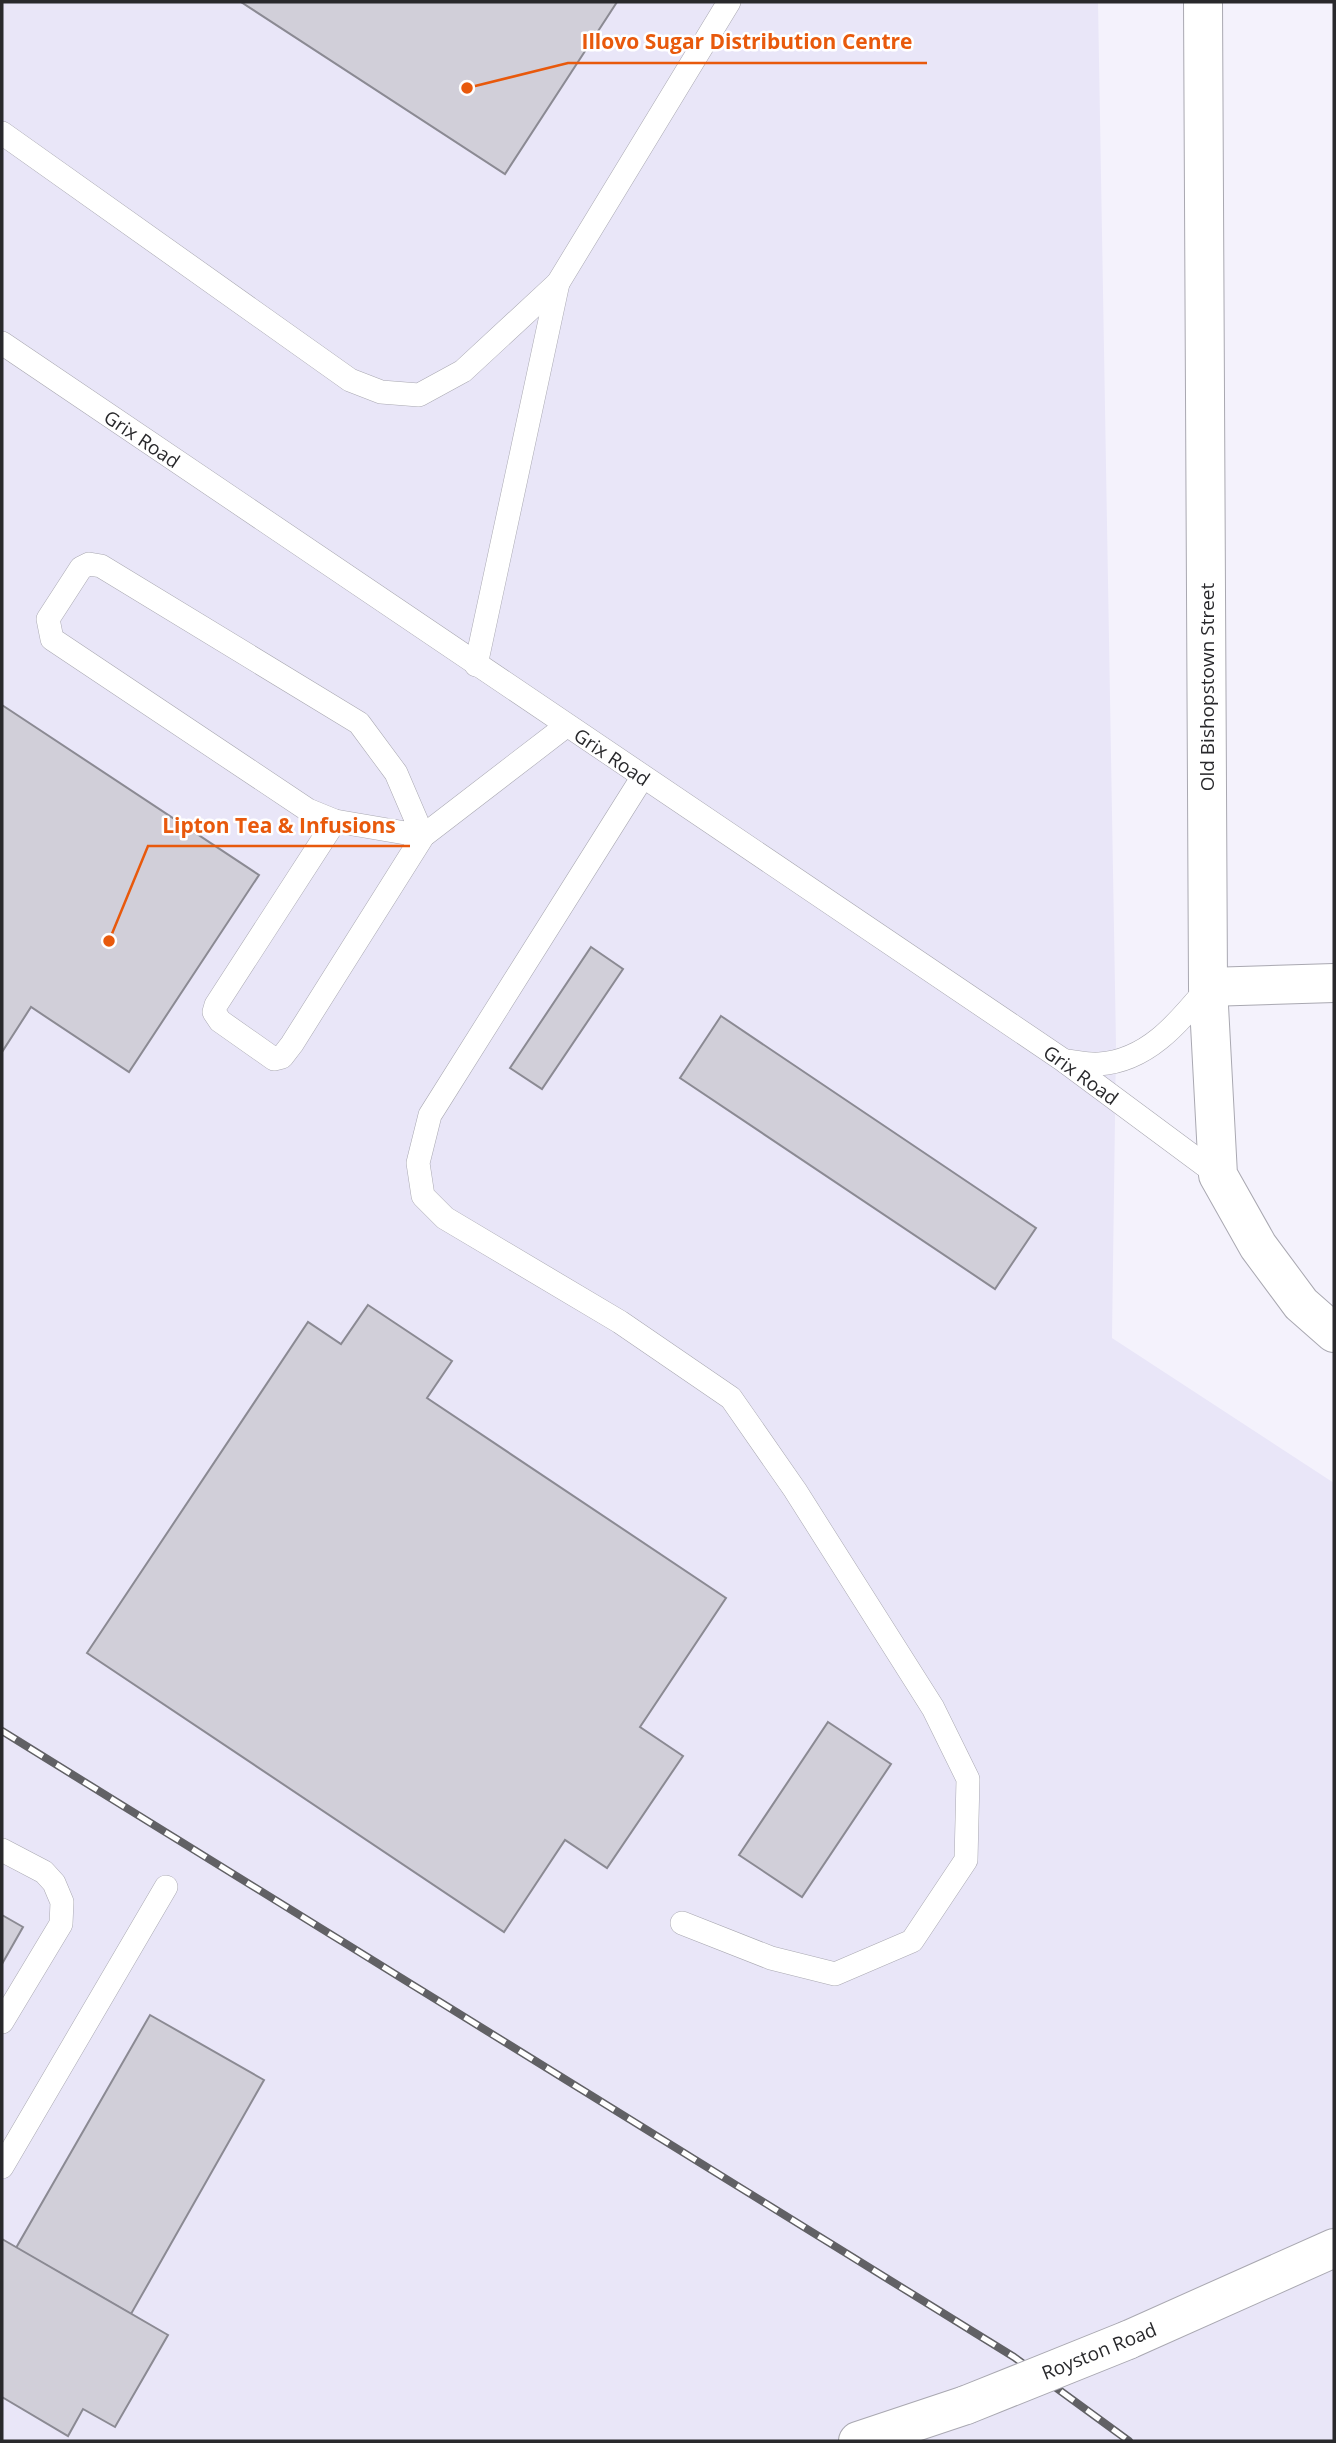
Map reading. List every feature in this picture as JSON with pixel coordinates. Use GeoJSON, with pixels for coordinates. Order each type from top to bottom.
{"type":"FeatureCollection","features":[{"type":"Feature","properties":{"kind":"street","name":"Old Bishopstown Street"},"geometry":{"type":"LineString","coordinates":[[1203,2],[1208,988],[1218,1175],[1258,1246],[1301,1304],[1334,1333]]}},
{"type":"Feature","properties":{"kind":"street"},"geometry":{"type":"LineString","coordinates":[[1208,988],[1334,983]]}},
{"type":"Feature","properties":{"kind":"street","name":"Royston Road"},"geometry":{"type":"LineString","coordinates":[[858,2441],[966,2405],[1128,2340],[1334,2248]]}},
{"type":"Feature","properties":{"kind":"lane"},"geometry":{"type":"LineString","coordinates":[[2,133],[350,380],[381,392],[419,394],[463,371],[558,283],[729,2]]}},
{"type":"Feature","properties":{"kind":"lane"},"geometry":{"type":"LineString","coordinates":[[476,665],[558,283]]}},
{"type":"Feature","properties":{"kind":"lane","name":"Grix Road"},"geometry":{"type":"LineString","coordinates":[[2,343],[1063,1060],[1218,1175]]}},
{"type":"Feature","properties":{"kind":"lane"},"geometry":{"type":"LineString","coordinates":[[89,564],[101,566],[359,723],[396,774],[423,836],[335,821],[308,810],[52,639],[48,619],[80,568],[89,564]]}},
{"type":"Feature","properties":{"kind":"lane"},"geometry":{"type":"LineString","coordinates":[[335,821],[214,1012],[220,1021],[274,1059],[282,1057],[292,1044],[423,836],[566,726]]}},
{"type":"Feature","properties":{"kind":"lane"},"geometry":{"type":"LineString","coordinates":[[642,778],[430,1115],[418,1163],[423,1196],[445,1218],[620,1322],[731,1398],[795,1490],[933,1708],[968,1779],[966,1860],[912,1941],[835,1974],[771,1958],[682,1923]]}},
{"type":"Feature","properties":{"kind":"lane"},"geometry":{"type":"LineString","coordinates":[[1063,1060],[1099,1065],[1134,1056],[1179,1024],[1208,988]]}},
{"type":"Feature","properties":{"kind":"lane"},"geometry":{"type":"LineString","coordinates":[[2,1850],[44,1872],[54,1883],[62,1902],[61,1924],[2,2022]]}},
{"type":"Feature","properties":{"kind":"lane"},"geometry":{"type":"LineString","coordinates":[[2,2167],[166,1887]]}},
{"type":"Feature","properties":{"kind":"shaded area"},"geometry":{"type":"Polygon","coordinates":[[[2,2],[1098,2],[1116,1045],[1112,1338],[1334,1483],[1334,2441],[2,2441],[2,2]]]}},
{"type":"Feature","properties":{"kind":"building"},"geometry":{"type":"Polygon","coordinates":[[[241,2],[617,2],[505,174],[241,2]]]}},
{"type":"Feature","properties":{"kind":"building"},"geometry":{"type":"Polygon","coordinates":[[[2,705],[259,875],[129,1072],[31,1007],[2,1052],[2,705]]]}},
{"type":"Feature","properties":{"kind":"building"},"geometry":{"type":"Polygon","coordinates":[[[591,947],[623,969],[542,1089],[510,1068],[591,947]]]}},
{"type":"Feature","properties":{"kind":"building"},"geometry":{"type":"Polygon","coordinates":[[[721,1016],[1036,1228],[995,1289],[680,1078],[721,1016]]]}},
{"type":"Feature","properties":{"kind":"building"},"geometry":{"type":"Polygon","coordinates":[[[368,1305],[452,1361],[427,1398],[726,1598],[640,1727],[683,1756],[607,1868],[565,1840],[504,1932],[87,1653],[308,1322],[341,1344],[368,1305]]]}},
{"type":"Feature","properties":{"kind":"building"},"geometry":{"type":"Polygon","coordinates":[[[828,1722],[891,1764],[802,1897],[739,1855],[828,1722]]]}},
{"type":"Feature","properties":{"kind":"building"},"geometry":{"type":"Polygon","coordinates":[[[2,1915],[23,1927],[2,1964],[2,1915]]]}},
{"type":"Feature","properties":{"kind":"building"},"geometry":{"type":"Polygon","coordinates":[[[150,2015],[264,2080],[131,2314],[16,2248],[150,2015]]]}},
{"type":"Feature","properties":{"kind":"building"},"geometry":{"type":"Polygon","coordinates":[[[2,2239],[168,2335],[115,2427],[83,2409],[68,2436],[2,2397],[2,2239]]]}},
{"type":"Feature","properties":{"kind":"railway"},"geometry":{"type":"LineString","coordinates":[[2,1731],[1014,2357],[1129,2441]]}},
{"type":"Feature","properties":{"kind":"place","name":"Illovo Sugar Distribution Centre"},"geometry":{"type":"Point","coordinates":[467,88]}},
{"type":"Feature","properties":{"kind":"place","name":"Lipton Tea & Infusions"},"geometry":{"type":"Point","coordinates":[109,941]}}]}
